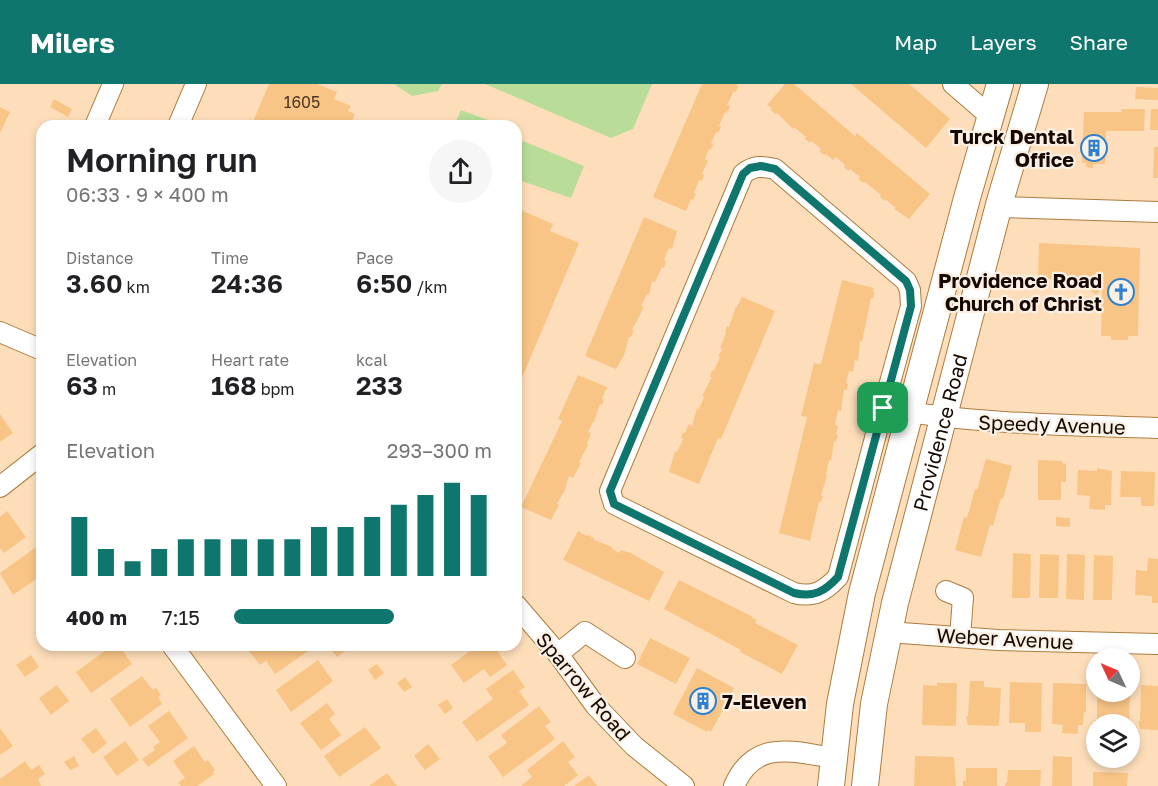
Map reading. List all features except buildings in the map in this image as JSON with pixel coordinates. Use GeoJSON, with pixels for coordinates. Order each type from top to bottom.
{"type":"FeatureCollection","features":[{"type":"Feature","properties":{"kind":"main road","name":"Providence Road"},"geometry":{"type":"LineString","coordinates":[[831,786],[840,704],[855,626],[910,413],[1000,84]]}},
{"type":"Feature","properties":{"kind":"main road","name":"Providence Road"},"geometry":{"type":"LineString","coordinates":[[865,786],[874,704],[888,632],[999,207],[1035,84]]}},
{"type":"Feature","properties":{"kind":"street"},"geometry":{"type":"LineString","coordinates":[[97,120],[112,84]]}},
{"type":"Feature","properties":{"kind":"street"},"geometry":{"type":"LineString","coordinates":[[181,120],[196,84]]}},
{"type":"Feature","properties":{"kind":"street"},"geometry":{"type":"LineString","coordinates":[[953,84],[990,116]]}},
{"type":"Feature","properties":{"kind":"street"},"geometry":{"type":"LineString","coordinates":[[761,166],[775,169],[906,281],[910,290],[911,306],[883,408],[838,577],[816,595],[794,593],[614,504],[611,498],[610,491],[738,185],[743,174],[750,168],[761,166]]}},
{"type":"Feature","properties":{"kind":"street"},"geometry":{"type":"LineString","coordinates":[[999,207],[1158,212]]}},
{"type":"Feature","properties":{"kind":"street"},"geometry":{"type":"LineString","coordinates":[[0,332],[36,347]]}},
{"type":"Feature","properties":{"kind":"street"},"geometry":{"type":"LineString","coordinates":[[883,408],[910,413]]}},
{"type":"Feature","properties":{"kind":"street","name":"Speedy Avenue"},"geometry":{"type":"LineString","coordinates":[[910,413],[985,422],[1158,428]]}},
{"type":"Feature","properties":{"kind":"street"},"geometry":{"type":"LineString","coordinates":[[0,487],[36,463]]}},
{"type":"Feature","properties":{"kind":"street"},"geometry":{"type":"LineString","coordinates":[[946,591],[963,598],[960,637]]}},
{"type":"Feature","properties":{"kind":"street","name":"Sparrow Road"},"geometry":{"type":"LineString","coordinates":[[522,612],[558,654],[595,705],[652,762],[684,786]]}},
{"type":"Feature","properties":{"kind":"street"},"geometry":{"type":"LineString","coordinates":[[558,654],[585,632],[625,658]]}},
{"type":"Feature","properties":{"kind":"street","name":"Weber Avenue"},"geometry":{"type":"LineString","coordinates":[[888,632],[1158,645]]}},
{"type":"Feature","properties":{"kind":"street"},"geometry":{"type":"LineString","coordinates":[[176,651],[276,786]]}},
{"type":"Feature","properties":{"kind":"street"},"geometry":{"type":"LineString","coordinates":[[734,786],[749,763],[765,753],[779,750],[834,758]]}},
{"type":"Feature","properties":{"kind":"green space"},"geometry":{"type":"Polygon","coordinates":[[[394,84],[442,84],[438,91],[412,96],[394,84]]]}},
{"type":"Feature","properties":{"kind":"green space"},"geometry":{"type":"Polygon","coordinates":[[[485,84],[652,84],[633,129],[611,138],[485,84]]]}},
{"type":"Feature","properties":{"kind":"green space"},"geometry":{"type":"Polygon","coordinates":[[[461,110],[488,120],[457,120],[461,110]]]}},
{"type":"Feature","properties":{"kind":"green space"},"geometry":{"type":"Polygon","coordinates":[[[522,140],[584,166],[571,198],[522,181],[522,140]]]}},
{"type":"Feature","properties":{"kind":"place","name":"Turck Dental Office"},"geometry":{"type":"Point","coordinates":[1094,148]}},
{"type":"Feature","properties":{"kind":"place","name":"Providence Road Church of Christ"},"geometry":{"type":"Point","coordinates":[1121,292]}},
{"type":"Feature","properties":{"kind":"place","name":"7-Eleven"},"geometry":{"type":"Point","coordinates":[703,701]}},
{"type":"Feature","properties":{"kind":"route"},"geometry":{"type":"LineString","coordinates":[[761,166],[775,169],[906,281],[910,290],[911,306],[883,408],[838,577],[816,595],[794,593],[614,504],[611,498],[610,491],[743,174],[750,168],[761,166]]}}]}
